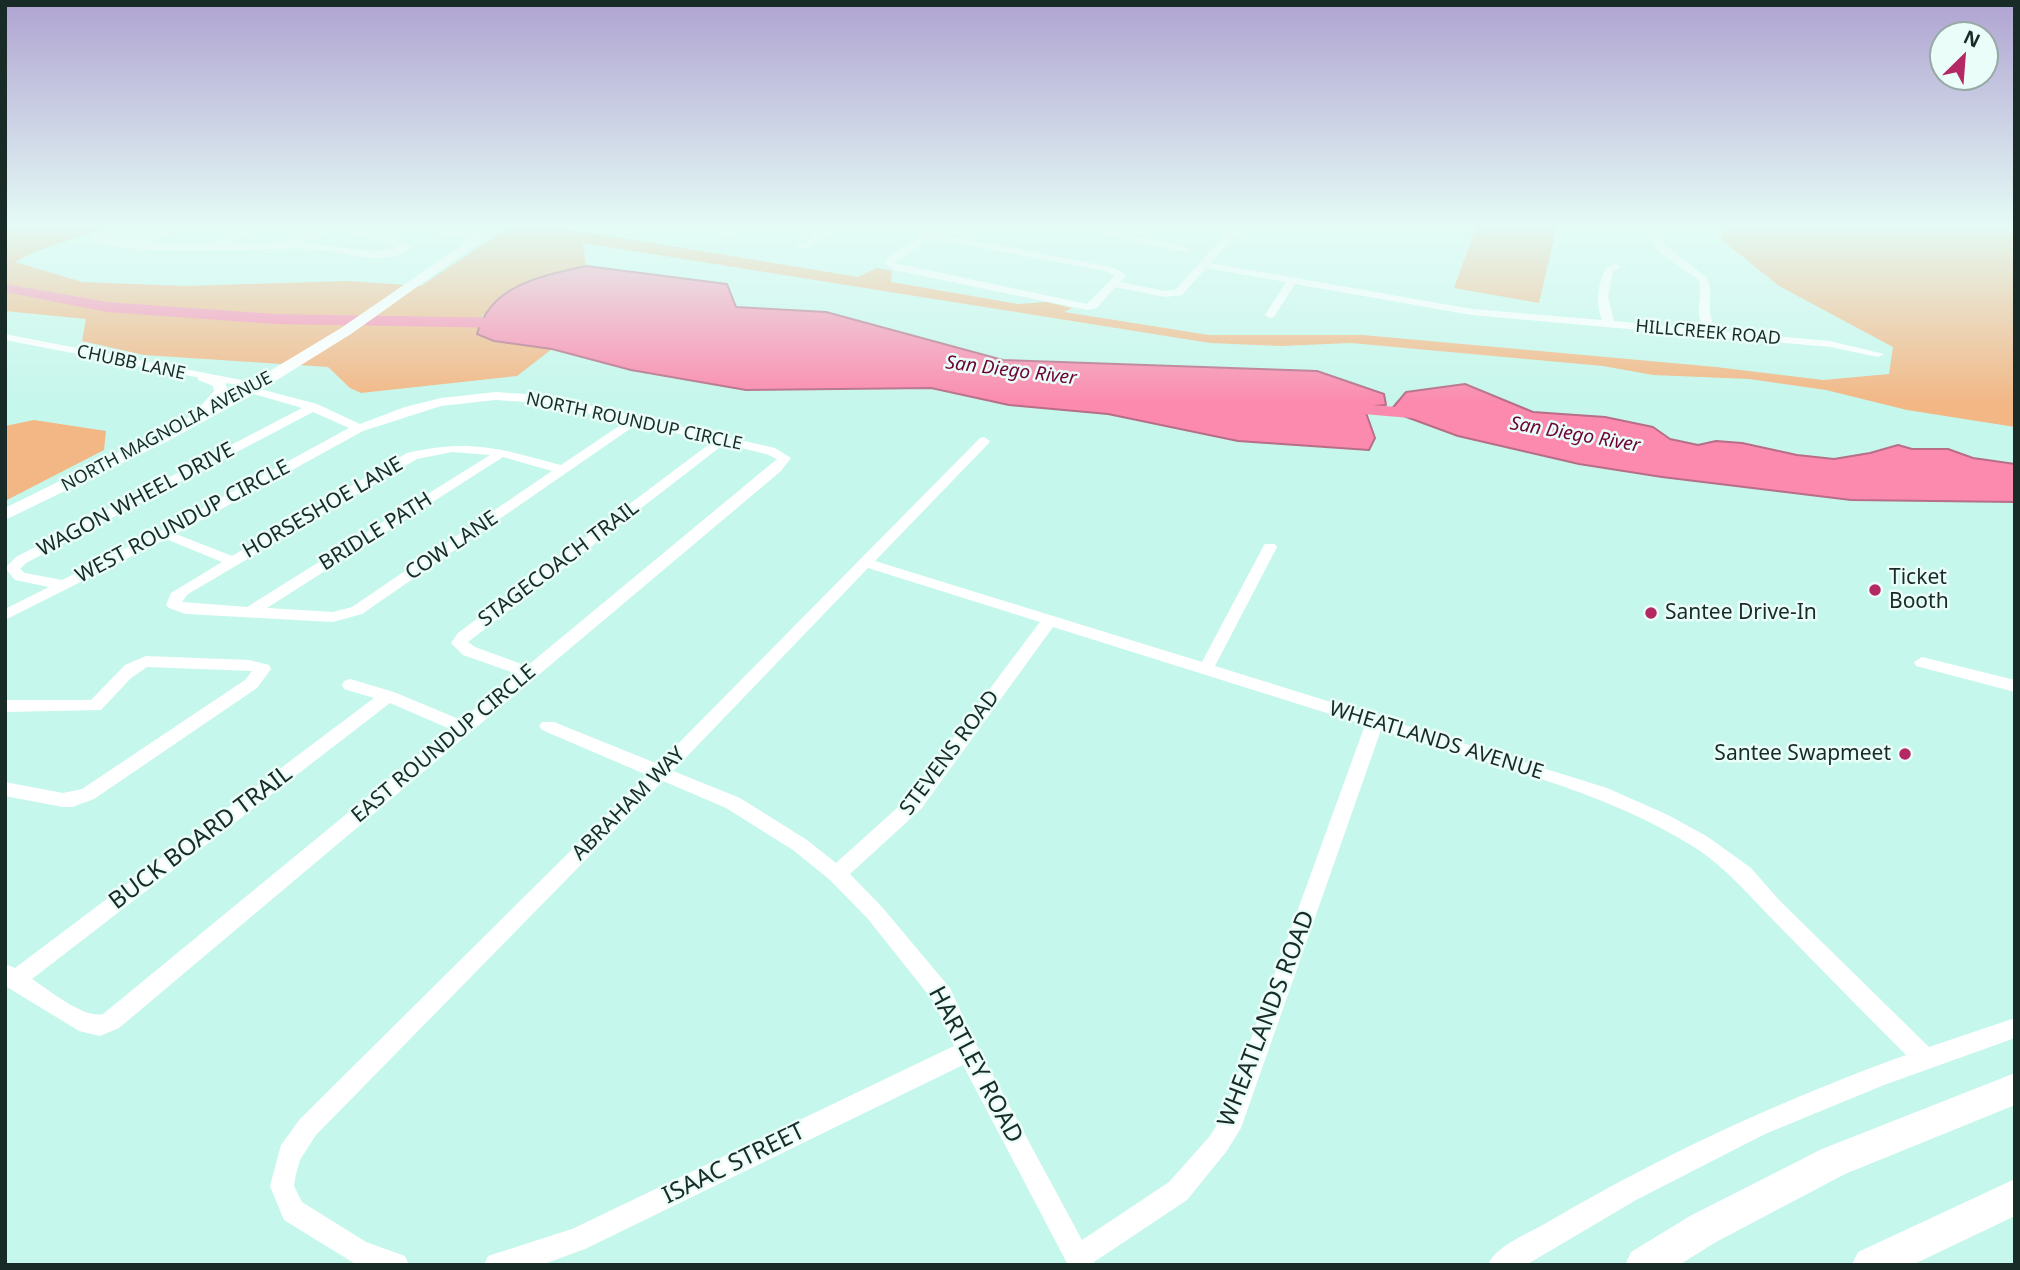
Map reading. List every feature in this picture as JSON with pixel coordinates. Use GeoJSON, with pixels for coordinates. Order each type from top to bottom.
{"type":"FeatureCollection","features":[{"type":"Feature","properties":{"kind":"highway"},"geometry":{"type":"LineString","coordinates":[[1644,1265],[1703,1229],[1834,1161],[2015,1089]]}},
{"type":"Feature","properties":{"kind":"highway"},"geometry":{"type":"LineString","coordinates":[[1871,1265],[2015,1197]]}},
{"type":"Feature","properties":{"kind":"main road","name":"NORTH MAGNOLIA AVENUE"},"geometry":{"type":"LineString","coordinates":[[5,515],[176,431],[255,388],[412,284]]}},
{"type":"Feature","properties":{"kind":"main road"},"geometry":{"type":"LineString","coordinates":[[176,431],[209,406],[221,392],[220,384],[203,377]]}},
{"type":"Feature","properties":{"kind":"street"},"geometry":{"type":"LineString","coordinates":[[975,284],[1077,306],[1093,306],[1114,284]]}},
{"type":"Feature","properties":{"kind":"street"},"geometry":{"type":"LineString","coordinates":[[1115,284],[1165,294],[1178,293],[1187,284]]}},
{"type":"Feature","properties":{"kind":"street"},"geometry":{"type":"LineString","coordinates":[[1269,315],[1290,284]]}},
{"type":"Feature","properties":{"kind":"street","name":"HILLCREEK ROAD"},"geometry":{"type":"LineString","coordinates":[[1311,284],[1472,312],[1830,344],[1878,354]]}},
{"type":"Feature","properties":{"kind":"street"},"geometry":{"type":"LineString","coordinates":[[1605,284],[1601,300],[1603,313],[1610,325]]}},
{"type":"Feature","properties":{"kind":"street"},"geometry":{"type":"LineString","coordinates":[[1704,284],[1703,317],[1713,334]]}},
{"type":"Feature","properties":{"kind":"street","name":"CHUBB LANE"},"geometry":{"type":"LineString","coordinates":[[5,337],[255,388],[313,407],[359,428]]}},
{"type":"Feature","properties":{"kind":"street","name":"NORTH ROUNDUP CIRCLE"},"geometry":{"type":"LineString","coordinates":[[359,428],[409,410],[451,400],[495,396],[542,399],[722,440],[779,454],[785,458]]}},
{"type":"Feature","properties":{"kind":"street","name":"WAGON WHEEL DRIVE"},"geometry":{"type":"LineString","coordinates":[[64,585],[20,577],[12,569],[21,560],[313,407]]}},
{"type":"Feature","properties":{"kind":"street","name":"COW LANE"},"geometry":{"type":"LineString","coordinates":[[252,611],[333,617],[348,615],[635,420]]}},
{"type":"Feature","properties":{"kind":"street","name":"WEST ROUNDUP CIRCLE"},"geometry":{"type":"LineString","coordinates":[[5,615],[165,534],[359,428]]}},
{"type":"Feature","properties":{"kind":"street","name":"STAGECOACH TRAIL"},"geometry":{"type":"LineString","coordinates":[[529,672],[469,651],[459,643],[722,440]]}},
{"type":"Feature","properties":{"kind":"street","name":"ABRAHAM WAY"},"geometry":{"type":"LineString","coordinates":[[396,1265],[360,1253],[293,1211],[282,1186],[284,1174],[290,1154],[308,1127],[985,441]]}},
{"type":"Feature","properties":{"kind":"street","name":"HORSESHOE LANE"},"geometry":{"type":"LineString","coordinates":[[252,611],[186,609],[174,605],[176,596],[183,591],[412,456],[451,446],[469,447],[564,470]]}},
{"type":"Feature","properties":{"kind":"street","name":"BRIDLE PATH"},"geometry":{"type":"LineString","coordinates":[[252,611],[501,453]]}},
{"type":"Feature","properties":{"kind":"street","name":"EAST ROUNDUP CIRCLE"},"geometry":{"type":"LineString","coordinates":[[10,976],[79,1021],[100,1026],[120,1015],[785,458]]}},
{"type":"Feature","properties":{"kind":"street"},"geometry":{"type":"LineString","coordinates":[[165,534],[233,561]]}},
{"type":"Feature","properties":{"kind":"street"},"geometry":{"type":"LineString","coordinates":[[1206,669],[1270,547]]}},
{"type":"Feature","properties":{"kind":"street","name":"WHEATLANDS AVENUE"},"geometry":{"type":"LineString","coordinates":[[867,563],[1601,793],[1653,815],[1701,842],[1744,874],[1782,916],[1924,1058]]}},
{"type":"Feature","properties":{"kind":"street","name":"STEVENS ROAD"},"geometry":{"type":"LineString","coordinates":[[837,874],[914,804],[1050,620]]}},
{"type":"Feature","properties":{"kind":"street"},"geometry":{"type":"LineString","coordinates":[[5,706],[95,706],[107,697],[131,666],[146,661],[249,665],[263,670],[251,684],[88,794],[72,800],[63,800],[5,789]]}},
{"type":"Feature","properties":{"kind":"street"},"geometry":{"type":"LineString","coordinates":[[1922,662],[2015,686]]}},
{"type":"Feature","properties":{"kind":"street"},"geometry":{"type":"LineString","coordinates":[[350,685],[388,696],[464,728]]}},
{"type":"Feature","properties":{"kind":"street","name":"BUCK BOARD TRAIL"},"geometry":{"type":"LineString","coordinates":[[10,976],[388,696]]}},
{"type":"Feature","properties":{"kind":"street","name":"WHEATLANDS ROAD"},"geometry":{"type":"LineString","coordinates":[[1080,1261],[1178,1191],[1218,1144],[1233,1119],[1375,722]]}},
{"type":"Feature","properties":{"kind":"street","name":"HARTLEY ROAD"},"geometry":{"type":"LineString","coordinates":[[548,726],[662,771],[733,803],[800,845],[837,874],[875,913],[942,995],[968,1052],[1080,1261]]}},
{"type":"Feature","properties":{"kind":"street"},"geometry":{"type":"LineString","coordinates":[[1501,1265],[1594,1208],[1757,1126],[1924,1058],[2015,1028]]}},
{"type":"Feature","properties":{"kind":"street","name":"ISAAC STREET"},"geometry":{"type":"LineString","coordinates":[[497,1265],[576,1240],[968,1052]]}},
{"type":"Feature","properties":{"kind":"shaded area"},"geometry":{"type":"Polygon","coordinates":[[[5,284],[525,284],[506,295],[482,316],[494,341],[552,349],[517,376],[361,393],[350,388],[328,367],[144,355],[82,341],[86,319],[5,311],[5,284]]]}},
{"type":"Feature","properties":{"kind":"shaded area"},"geometry":{"type":"Polygon","coordinates":[[[842,284],[904,284],[1018,304],[1047,302],[1072,308],[1064,312],[1209,335],[1363,335],[1716,367],[1823,380],[1889,374],[1893,347],[1777,284],[2015,284],[2015,427],[1907,410],[1826,390],[1749,379],[1653,375],[1603,366],[1351,343],[1281,346],[1210,343],[842,284]]]}},
{"type":"Feature","properties":{"kind":"shaded area"},"geometry":{"type":"Polygon","coordinates":[[[1455,284],[1543,284],[1539,303],[1454,288],[1455,284]]]}},
{"type":"Feature","properties":{"kind":"shaded area"},"geometry":{"type":"Polygon","coordinates":[[[34,420],[106,431],[104,450],[5,501],[5,426],[34,420]]]}},
{"type":"Feature","properties":{"kind":"water"},"geometry":{"type":"Polygon","coordinates":[[[727,284],[736,307],[826,312],[1003,360],[1317,371],[1384,394],[1386,405],[1364,407],[1375,438],[1369,450],[1238,441],[1108,414],[1009,405],[931,388],[746,390],[631,370],[552,349],[494,341],[477,334],[493,304],[520,285],[727,284]]]}},
{"type":"Feature","properties":{"kind":"water"},"geometry":{"type":"Polygon","coordinates":[[[1465,384],[1533,412],[1605,417],[1653,427],[1670,439],[1698,445],[1716,441],[1742,443],[1797,455],[1834,459],[1898,445],[1912,449],[1948,449],[1973,458],[2015,464],[2015,502],[1851,500],[1662,477],[1579,464],[1458,436],[1390,411],[1406,392],[1465,384]]]}},
{"type":"Feature","properties":{"kind":"waterway","name":"San Diego River"},"geometry":{"type":"LineString","coordinates":[[5,288],[107,307],[275,319],[510,323]]}},
{"type":"Feature","properties":{"kind":"waterway","name":"San Diego River"},"geometry":{"type":"LineString","coordinates":[[1334,407],[1422,414]]}},
{"type":"Feature","properties":{"kind":"place","name":"Ticket Booth"},"geometry":{"type":"Point","coordinates":[1875,590]}},
{"type":"Feature","properties":{"kind":"place","name":"Santee Drive-In"},"geometry":{"type":"Point","coordinates":[1651,613]}},
{"type":"Feature","properties":{"kind":"place","name":"Santee Swapmeet"},"geometry":{"type":"Point","coordinates":[1905,754]}}]}
